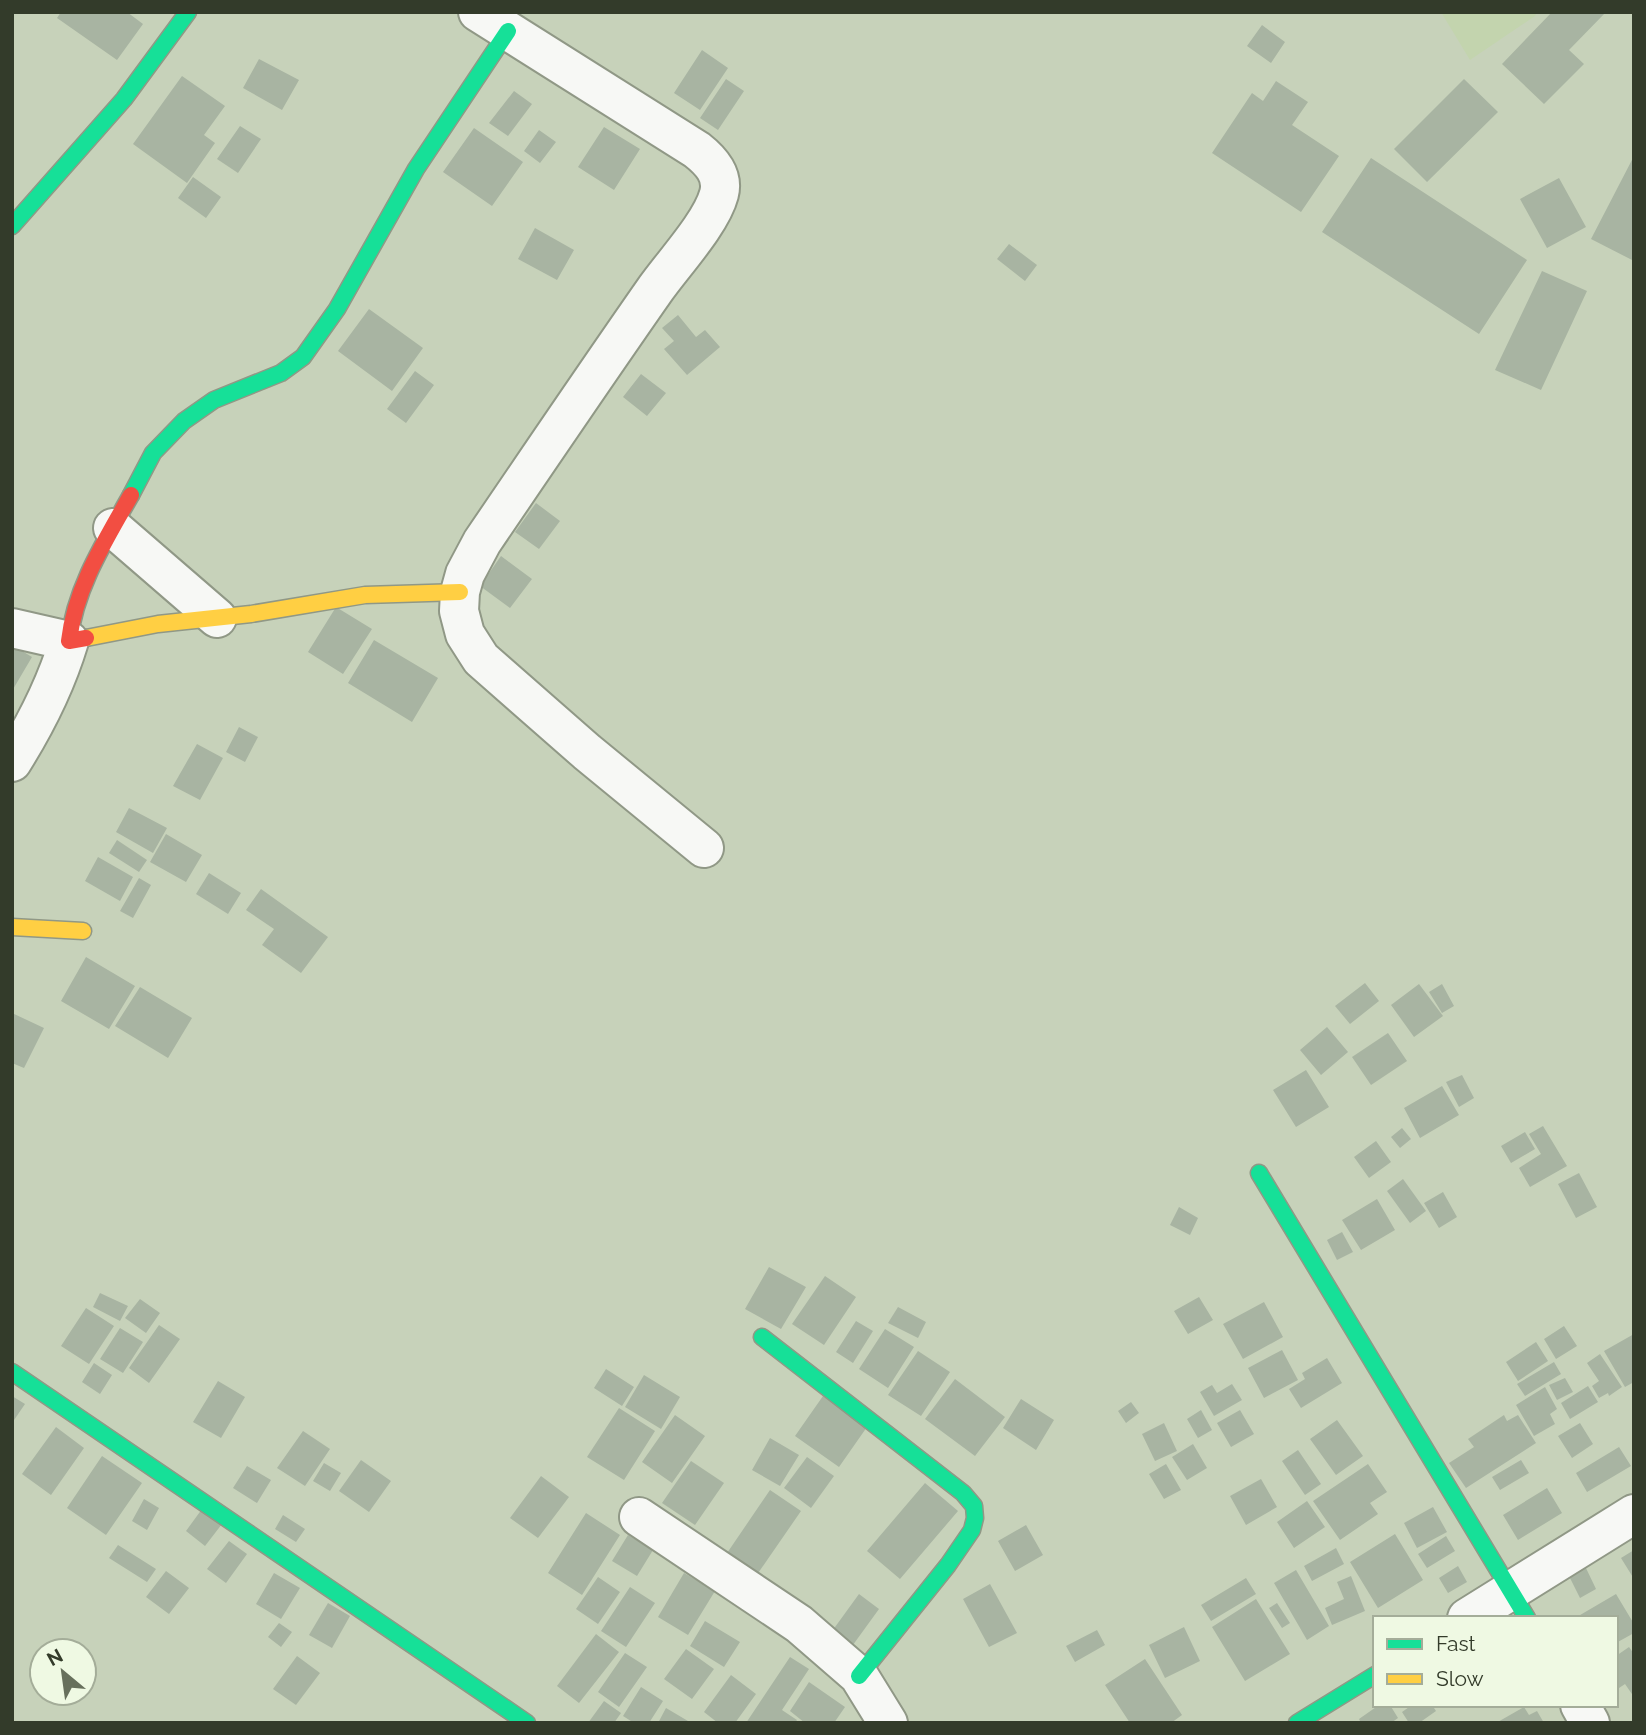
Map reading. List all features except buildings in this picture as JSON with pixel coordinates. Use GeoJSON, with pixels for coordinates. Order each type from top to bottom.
{"type":"FeatureCollection","features":[{"type":"Feature","properties":{"kind":"street"},"geometry":{"type":"LineString","coordinates":[[12,226],[124,99],[188,12]]}},
{"type":"Feature","properties":{"kind":"street"},"geometry":{"type":"LineString","coordinates":[[12,762],[29,736],[59,676],[69,641],[72,615],[92,566],[153,453],[184,421],[214,400],[281,373],[303,357],[337,309],[416,169],[493,22],[697,150],[710,161],[719,176],[720,191],[713,210],[482,542],[465,574],[459,611],[465,635],[481,659],[587,752],[704,848]]}},
{"type":"Feature","properties":{"kind":"street"},"geometry":{"type":"LineString","coordinates":[[113,528],[217,618]]}},
{"type":"Feature","properties":{"kind":"street"},"geometry":{"type":"LineString","coordinates":[[12,628],[69,641],[158,624],[251,614],[365,594],[460,592]]}},
{"type":"Feature","properties":{"kind":"street"},"geometry":{"type":"LineString","coordinates":[[12,927],[83,931]]}},
{"type":"Feature","properties":{"kind":"street"},"geometry":{"type":"LineString","coordinates":[[1259,1173],[1519,1604]]}},
{"type":"Feature","properties":{"kind":"street"},"geometry":{"type":"LineString","coordinates":[[761,1337],[964,1493],[974,1506],[972,1530],[948,1565],[859,1676]]}},
{"type":"Feature","properties":{"kind":"street"},"geometry":{"type":"LineString","coordinates":[[12,1372],[527,1723]]}},
{"type":"Feature","properties":{"kind":"street"},"geometry":{"type":"LineString","coordinates":[[1474,1616],[1519,1604],[1634,1514]]}},
{"type":"Feature","properties":{"kind":"street"},"geometry":{"type":"LineString","coordinates":[[639,1517],[799,1624],[859,1676],[888,1723]]}},
{"type":"Feature","properties":{"kind":"street"},"geometry":{"type":"LineString","coordinates":[[1297,1723],[1373,1676]]}},
{"type":"Feature","properties":{"kind":"street"},"geometry":{"type":"LineString","coordinates":[[1581,1707],[1591,1723]]}},
{"type":"Feature","properties":{"kind":"shaded area"},"geometry":{"type":"Polygon","coordinates":[[[1441,12],[1537,12],[1470,60],[1441,12]]]}},
{"type":"Feature","properties":{"kind":"traffic: fast"},"geometry":{"type":"LineString","coordinates":[[12,226],[124,99],[188,12]]}},
{"type":"Feature","properties":{"kind":"traffic: fast"},"geometry":{"type":"LineString","coordinates":[[131,495],[153,453],[184,421],[214,400],[281,373],[303,357],[337,309],[416,169],[508,31]]}},
{"type":"Feature","properties":{"kind":"traffic: fast"},"geometry":{"type":"LineString","coordinates":[[1259,1173],[1526,1616]]}},
{"type":"Feature","properties":{"kind":"traffic: fast"},"geometry":{"type":"LineString","coordinates":[[762,1337],[963,1493],[974,1506],[972,1530],[948,1565],[859,1676]]}},
{"type":"Feature","properties":{"kind":"traffic: fast"},"geometry":{"type":"LineString","coordinates":[[12,1372],[527,1723]]}},
{"type":"Feature","properties":{"kind":"traffic: fast"},"geometry":{"type":"LineString","coordinates":[[1297,1723],[1373,1676]]}},
{"type":"Feature","properties":{"kind":"traffic: slow"},"geometry":{"type":"LineString","coordinates":[[86,638],[158,624],[251,614],[365,595],[460,592]]}},
{"type":"Feature","properties":{"kind":"traffic: slow"},"geometry":{"type":"LineString","coordinates":[[12,927],[83,931]]}},
{"type":"Feature","properties":{"kind":"traffic: jam"},"geometry":{"type":"LineString","coordinates":[[86,638],[69,641],[72,621],[92,565],[131,495]]}}]}
